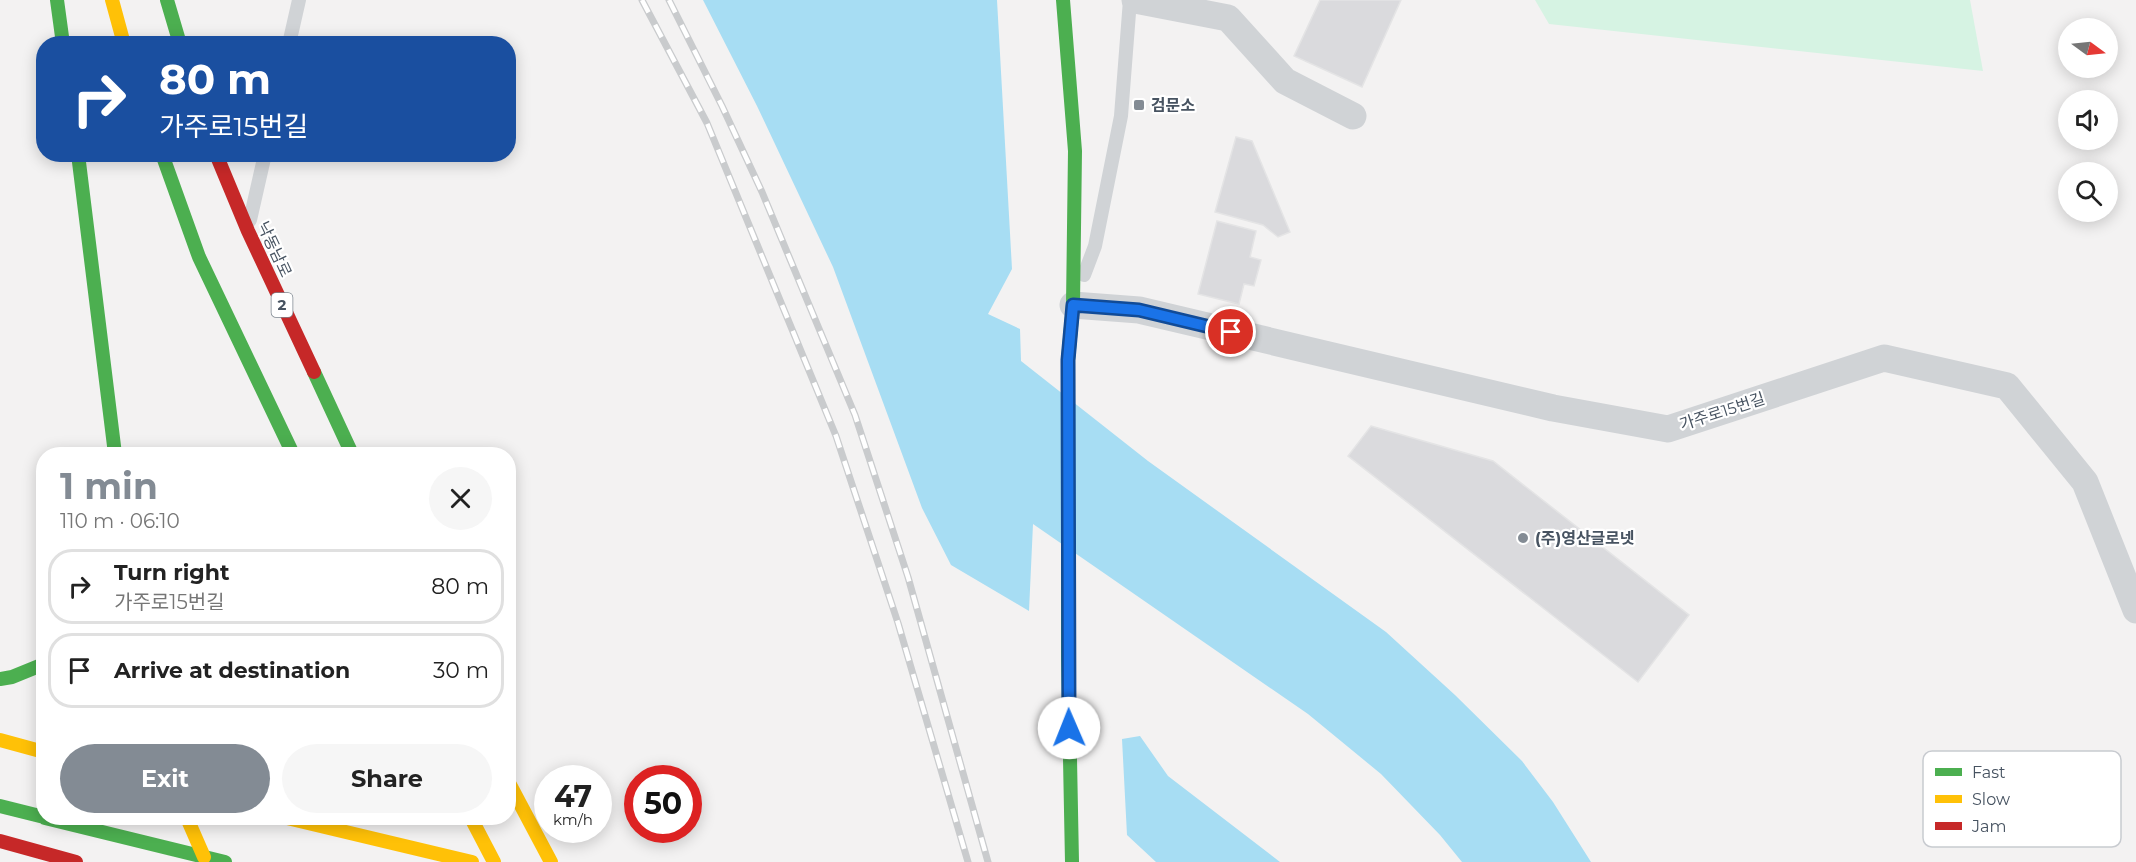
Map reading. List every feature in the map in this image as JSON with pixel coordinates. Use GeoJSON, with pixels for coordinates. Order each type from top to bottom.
{"type":"FeatureCollection","features":[{"type":"Feature","properties":{"kind":"main road"},"geometry":{"type":"LineString","coordinates":[[57,0],[62,36]]}},
{"type":"Feature","properties":{"kind":"main road"},"geometry":{"type":"LineString","coordinates":[[112,0],[122,36]]}},
{"type":"Feature","properties":{"kind":"main road"},"geometry":{"type":"LineString","coordinates":[[167,0],[178,36]]}},
{"type":"Feature","properties":{"kind":"main road"},"geometry":{"type":"LineString","coordinates":[[1063,0],[1074,151],[1073,305],[1068,360],[1068,656],[1072,862]]}},
{"type":"Feature","properties":{"kind":"main road"},"geometry":{"type":"LineString","coordinates":[[79,162],[115,447]]}},
{"type":"Feature","properties":{"kind":"main road"},"geometry":{"type":"LineString","coordinates":[[165,162],[199,257],[290,447]]}},
{"type":"Feature","properties":{"kind":"main road","name":"낙동남로"},"geometry":{"type":"LineString","coordinates":[[219,162],[248,231],[349,447]]}},
{"type":"Feature","properties":{"kind":"main road"},"geometry":{"type":"LineString","coordinates":[[0,679],[12,677],[36,667]]}},
{"type":"Feature","properties":{"kind":"main road"},"geometry":{"type":"LineString","coordinates":[[0,740],[36,750]]}},
{"type":"Feature","properties":{"kind":"main road"},"geometry":{"type":"LineString","coordinates":[[516,796],[551,862]]}},
{"type":"Feature","properties":{"kind":"main road"},"geometry":{"type":"LineString","coordinates":[[0,806],[36,815]]}},
{"type":"Feature","properties":{"kind":"main road"},"geometry":{"type":"LineString","coordinates":[[77,825],[225,862]]}},
{"type":"Feature","properties":{"kind":"main road"},"geometry":{"type":"LineString","coordinates":[[190,825],[204,856]]}},
{"type":"Feature","properties":{"kind":"main road"},"geometry":{"type":"LineString","coordinates":[[316,825],[472,862]]}},
{"type":"Feature","properties":{"kind":"main road"},"geometry":{"type":"LineString","coordinates":[[475,825],[494,862]]}},
{"type":"Feature","properties":{"kind":"main road"},"geometry":{"type":"LineString","coordinates":[[0,841],[76,862]]}},
{"type":"Feature","properties":{"kind":"main road"},"geometry":{"type":"LineString","coordinates":[[1071,847],[1086,862]]}},
{"type":"Feature","properties":{"kind":"street"},"geometry":{"type":"LineString","coordinates":[[1132,0],[1228,18],[1285,81],[1353,116]]}},
{"type":"Feature","properties":{"kind":"street","name":"가주로15번길"},"geometry":{"type":"LineString","coordinates":[[1073,305],[1139,310],[1553,408],[1668,429],[1884,358],[2007,386],[2085,482],[2136,610]]}},
{"type":"Feature","properties":{"kind":"lane"},"geometry":{"type":"LineString","coordinates":[[291,36],[299,0]]}},
{"type":"Feature","properties":{"kind":"lane"},"geometry":{"type":"LineString","coordinates":[[1073,305],[1095,246],[1121,116],[1132,0]]}},
{"type":"Feature","properties":{"kind":"lane"},"geometry":{"type":"LineString","coordinates":[[248,231],[263,162]]}},
{"type":"Feature","properties":{"kind":"green space"},"geometry":{"type":"Polygon","coordinates":[[[1535,0],[1970,0],[1983,71],[1549,24],[1535,0]]]}},
{"type":"Feature","properties":{"kind":"water"},"geometry":{"type":"Polygon","coordinates":[[[703,0],[997,0],[1012,269],[988,314],[1020,329],[1021,361],[1148,461],[1386,632],[1522,761],[1553,802],[1591,862],[1462,862],[1440,835],[1381,774],[1308,714],[1033,524],[1029,611],[951,565],[922,508],[833,267],[757,106],[703,0]]]}},
{"type":"Feature","properties":{"kind":"water"},"geometry":{"type":"Polygon","coordinates":[[[1140,736],[1168,776],[1280,862],[1156,862],[1127,835],[1122,739],[1140,736]]]}},
{"type":"Feature","properties":{"kind":"building"},"geometry":{"type":"Polygon","coordinates":[[[1320,0],[1401,0],[1362,87],[1294,56],[1320,0]]]}},
{"type":"Feature","properties":{"kind":"building"},"geometry":{"type":"Polygon","coordinates":[[[1236,137],[1252,141],[1290,232],[1278,237],[1263,225],[1215,212],[1236,137]]]}},
{"type":"Feature","properties":{"kind":"building"},"geometry":{"type":"Polygon","coordinates":[[[1217,221],[1256,231],[1250,257],[1261,260],[1254,286],[1244,284],[1239,304],[1198,294],[1217,221]]]}},
{"type":"Feature","properties":{"kind":"building","name":"(주)영산글로넷"},"geometry":{"type":"Polygon","coordinates":[[[1371,426],[1493,461],[1689,615],[1638,682],[1348,456],[1371,426]]]}},
{"type":"Feature","properties":{"kind":"railway"},"geometry":{"type":"LineString","coordinates":[[642,0],[707,123],[836,436],[898,623],[968,862]]}},
{"type":"Feature","properties":{"kind":"railway"},"geometry":{"type":"LineString","coordinates":[[669,0],[762,192],[855,415],[908,577],[988,862]]}},
{"type":"Feature","properties":{"kind":"traffic: fast"},"geometry":{"type":"LineString","coordinates":[[57,0],[62,36]]}},
{"type":"Feature","properties":{"kind":"traffic: fast"},"geometry":{"type":"LineString","coordinates":[[167,0],[178,36]]}},
{"type":"Feature","properties":{"kind":"traffic: fast"},"geometry":{"type":"LineString","coordinates":[[1063,0],[1075,151],[1073,305],[1068,360],[1068,656],[1072,862]]}},
{"type":"Feature","properties":{"kind":"traffic: fast"},"geometry":{"type":"LineString","coordinates":[[79,162],[114,447]]}},
{"type":"Feature","properties":{"kind":"traffic: fast"},"geometry":{"type":"LineString","coordinates":[[165,162],[199,257],[290,447]]}},
{"type":"Feature","properties":{"kind":"traffic: fast"},"geometry":{"type":"LineString","coordinates":[[314,372],[349,447]]}},
{"type":"Feature","properties":{"kind":"traffic: fast"},"geometry":{"type":"LineString","coordinates":[[0,679],[12,677],[36,667]]}},
{"type":"Feature","properties":{"kind":"traffic: fast"},"geometry":{"type":"LineString","coordinates":[[0,806],[36,815]]}},
{"type":"Feature","properties":{"kind":"traffic: fast"},"geometry":{"type":"LineString","coordinates":[[74,825],[225,862]]}},
{"type":"Feature","properties":{"kind":"traffic: slow"},"geometry":{"type":"LineString","coordinates":[[112,0],[122,36]]}},
{"type":"Feature","properties":{"kind":"traffic: slow"},"geometry":{"type":"LineString","coordinates":[[0,740],[36,750]]}},
{"type":"Feature","properties":{"kind":"traffic: slow"},"geometry":{"type":"LineString","coordinates":[[516,796],[551,862]]}},
{"type":"Feature","properties":{"kind":"traffic: slow"},"geometry":{"type":"LineString","coordinates":[[190,825],[204,857]]}},
{"type":"Feature","properties":{"kind":"traffic: slow"},"geometry":{"type":"LineString","coordinates":[[316,825],[472,862]]}},
{"type":"Feature","properties":{"kind":"traffic: slow"},"geometry":{"type":"LineString","coordinates":[[475,825],[494,862]]}},
{"type":"Feature","properties":{"kind":"traffic: jam"},"geometry":{"type":"LineString","coordinates":[[219,162],[248,231],[314,372]]}},
{"type":"Feature","properties":{"kind":"traffic: jam"},"geometry":{"type":"LineString","coordinates":[[0,841],[76,862]]}},
{"type":"Feature","properties":{"kind":"place","name":"검문소"},"geometry":{"type":"Point","coordinates":[1139,105]}},
{"type":"Feature","properties":{"kind":"place","name":"(주)영산글로넷"},"geometry":{"type":"Point","coordinates":[1523,538]}},
{"type":"Feature","properties":{"kind":"route"},"geometry":{"type":"LineString","coordinates":[[1069,728],[1068,360],[1073,305],[1139,310],[1231,332]]}}]}
